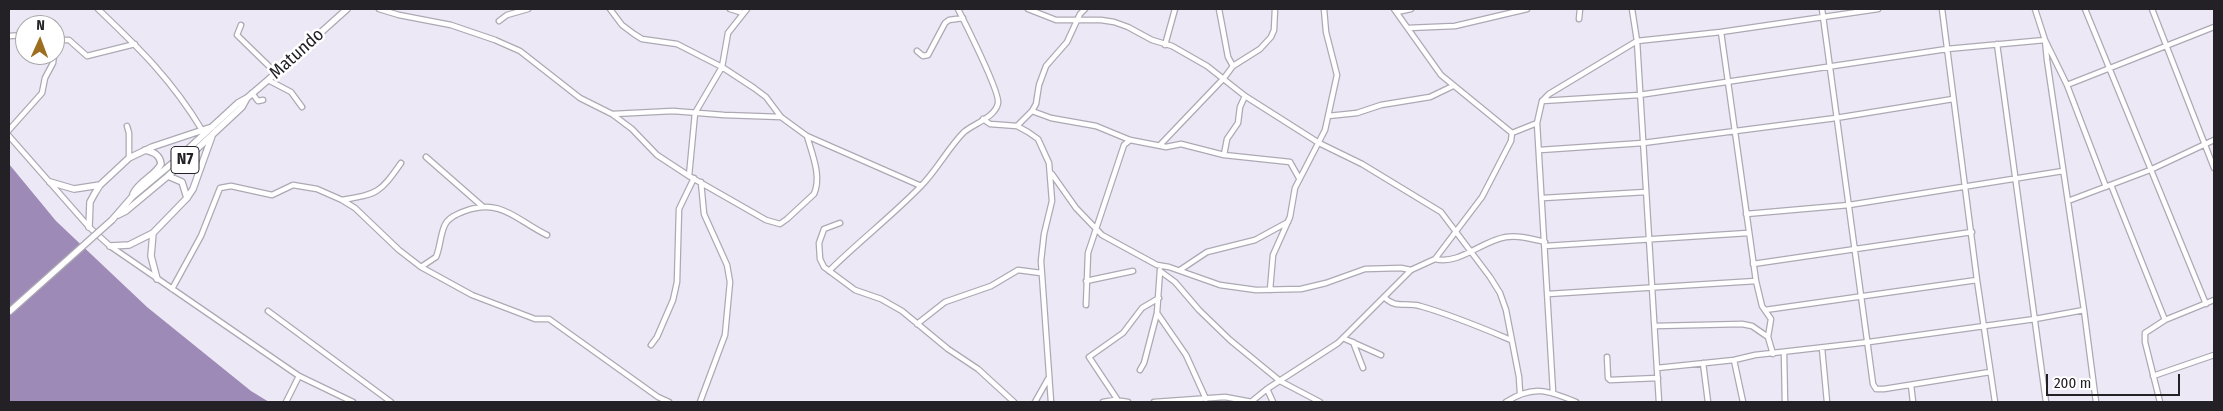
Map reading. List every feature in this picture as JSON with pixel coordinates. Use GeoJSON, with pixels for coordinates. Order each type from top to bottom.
{"type":"FeatureCollection","features":[{"type":"Feature","properties":{"kind":"main road","name":"Matundo"},"geometry":{"type":"LineString","coordinates":[[247,98],[346,9]]}},
{"type":"Feature","properties":{"kind":"main road","name":"N7"},"geometry":{"type":"LineString","coordinates":[[9,312],[114,218],[132,197],[238,103],[247,98]]}},
{"type":"Feature","properties":{"kind":"main road","name":"N7"},"geometry":{"type":"LineString","coordinates":[[114,218],[126,212],[168,176],[242,107],[247,98]]}},
{"type":"Feature","properties":{"kind":"main road"},"geometry":{"type":"LineString","coordinates":[[89,226],[90,202],[100,185],[129,158],[145,150],[214,126]]}},
{"type":"Feature","properties":{"kind":"main road"},"geometry":{"type":"LineString","coordinates":[[110,246],[129,245],[153,233],[187,198],[193,189],[212,135]]}},
{"type":"Feature","properties":{"kind":"main road"},"geometry":{"type":"LineString","coordinates":[[132,197],[139,184],[156,172],[161,164],[157,154],[145,150]]}},
{"type":"Feature","properties":{"kind":"main road"},"geometry":{"type":"LineString","coordinates":[[168,176],[182,182],[187,198]]}},
{"type":"Feature","properties":{"kind":"main road"},"geometry":{"type":"LineString","coordinates":[[50,182],[74,189],[100,185]]}},
{"type":"Feature","properties":{"kind":"main road"},"geometry":{"type":"LineString","coordinates":[[153,233],[151,256],[157,279]]}},
{"type":"Feature","properties":{"kind":"street"},"geometry":{"type":"LineString","coordinates":[[98,9],[170,81],[187,104],[202,130]]}},
{"type":"Feature","properties":{"kind":"street"},"geometry":{"type":"LineString","coordinates":[[379,9],[399,15],[452,25],[520,51],[580,98],[612,114],[632,129],[657,156],[766,220],[782,223],[814,194],[816,189],[815,162],[807,136]]}},
{"type":"Feature","properties":{"kind":"street"},"geometry":{"type":"LineString","coordinates":[[499,21],[507,15],[528,9]]}},
{"type":"Feature","properties":{"kind":"street"},"geometry":{"type":"LineString","coordinates":[[610,9],[622,25],[642,39],[672,42],[722,67],[760,92],[781,117],[807,136],[921,186]]}},
{"type":"Feature","properties":{"kind":"street"},"geometry":{"type":"LineString","coordinates":[[730,9],[743,13]]}},
{"type":"Feature","properties":{"kind":"street"},"geometry":{"type":"LineString","coordinates":[[651,345],[657,337],[677,282],[679,209],[691,177],[695,113],[722,67],[728,33],[747,9]]}},
{"type":"Feature","properties":{"kind":"street"},"geometry":{"type":"LineString","coordinates":[[829,271],[921,186],[934,172],[960,136],[996,109],[998,97],[958,9]]}},
{"type":"Feature","properties":{"kind":"street"},"geometry":{"type":"LineString","coordinates":[[1028,9],[1056,20],[1101,20],[1114,22],[1191,56],[1224,78],[1245,96],[1319,143],[1362,164],[1439,210],[1456,230],[1500,293],[1506,310],[1519,376],[1520,393]]}},
{"type":"Feature","properties":{"kind":"street"},"geometry":{"type":"LineString","coordinates":[[1075,9],[1080,14]]}},
{"type":"Feature","properties":{"kind":"street"},"geometry":{"type":"LineString","coordinates":[[1017,126],[1032,111],[1036,104],[1038,85],[1046,66],[1067,42],[1080,14],[1086,9]]}},
{"type":"Feature","properties":{"kind":"street"},"geometry":{"type":"LineString","coordinates":[[1165,45],[1175,9]]}},
{"type":"Feature","properties":{"kind":"street"},"geometry":{"type":"LineString","coordinates":[[1219,9],[1228,57],[1233,66]]}},
{"type":"Feature","properties":{"kind":"street"},"geometry":{"type":"LineString","coordinates":[[1160,145],[1190,111],[1224,78],[1233,66],[1260,49],[1271,37],[1274,30],[1275,9]]}},
{"type":"Feature","properties":{"kind":"street"},"geometry":{"type":"LineString","coordinates":[[1270,290],[1273,255],[1288,222],[1299,178],[1319,143],[1328,116],[1337,75],[1326,32],[1324,9]]}},
{"type":"Feature","properties":{"kind":"street"},"geometry":{"type":"LineString","coordinates":[[1411,9],[1396,10],[1430,62],[1453,86],[1512,133]]}},
{"type":"Feature","properties":{"kind":"street"},"geometry":{"type":"LineString","coordinates":[[1408,28],[1455,26],[1527,9]]}},
{"type":"Feature","properties":{"kind":"street"},"geometry":{"type":"LineString","coordinates":[[1579,20],[1580,9]]}},
{"type":"Feature","properties":{"kind":"street"},"geometry":{"type":"LineString","coordinates":[[1632,9],[1637,41],[1659,402]]}},
{"type":"Feature","properties":{"kind":"street"},"geometry":{"type":"LineString","coordinates":[[1822,9],[1854,249],[1869,342],[1873,384],[1876,389],[1990,372]]}},
{"type":"Feature","properties":{"kind":"street"},"geometry":{"type":"LineString","coordinates":[[1553,392],[1543,198],[1537,123],[1542,101],[1549,94],[1637,41],[1721,32],[1878,9]]}},
{"type":"Feature","properties":{"kind":"street"},"geometry":{"type":"LineString","coordinates":[[1942,9],[1983,326],[1995,402]]}},
{"type":"Feature","properties":{"kind":"street"},"geometry":{"type":"LineString","coordinates":[[2035,9],[2045,40],[2067,85],[2165,320]]}},
{"type":"Feature","properties":{"kind":"street"},"geometry":{"type":"LineString","coordinates":[[2085,9],[2206,304]]}},
{"type":"Feature","properties":{"kind":"street"},"geometry":{"type":"LineString","coordinates":[[2152,9],[2214,168]]}},
{"type":"Feature","properties":{"kind":"street"},"geometry":{"type":"LineString","coordinates":[[917,51],[924,56],[928,55],[945,23],[949,20],[963,18]]}},
{"type":"Feature","properties":{"kind":"street"},"geometry":{"type":"LineString","coordinates":[[241,25],[237,35],[276,73]]}},
{"type":"Feature","properties":{"kind":"street"},"geometry":{"type":"LineString","coordinates":[[2067,85],[2214,27]]}},
{"type":"Feature","properties":{"kind":"street"},"geometry":{"type":"LineString","coordinates":[[1721,32],[1752,264],[1762,306],[1770,319],[1768,336],[1773,354]]}},
{"type":"Feature","properties":{"kind":"street"},"geometry":{"type":"LineString","coordinates":[[65,40],[69,40],[87,56],[135,44]]}},
{"type":"Feature","properties":{"kind":"street"},"geometry":{"type":"LineString","coordinates":[[1542,101],[1639,95],[1947,49],[2045,40]]}},
{"type":"Feature","properties":{"kind":"street"},"geometry":{"type":"LineString","coordinates":[[2045,40],[2046,60],[2096,402]]}},
{"type":"Feature","properties":{"kind":"street"},"geometry":{"type":"LineString","coordinates":[[1997,44],[2046,402]]}},
{"type":"Feature","properties":{"kind":"street"},"geometry":{"type":"LineString","coordinates":[[9,130],[42,93],[45,80],[52,65]]}},
{"type":"Feature","properties":{"kind":"street"},"geometry":{"type":"LineString","coordinates":[[268,80],[291,92],[302,107]]}},
{"type":"Feature","properties":{"kind":"street"},"geometry":{"type":"LineString","coordinates":[[1328,116],[1357,113],[1381,105],[1430,97],[1453,86]]}},
{"type":"Feature","properties":{"kind":"street"},"geometry":{"type":"LineString","coordinates":[[252,93],[258,100],[263,100]]}},
{"type":"Feature","properties":{"kind":"street"},"geometry":{"type":"LineString","coordinates":[[1224,155],[1226,139],[1238,123],[1240,107],[1245,96]]}},
{"type":"Feature","properties":{"kind":"street"},"geometry":{"type":"LineString","coordinates":[[1540,150],[1643,144],[1836,118],[1954,98]]}},
{"type":"Feature","properties":{"kind":"street"},"geometry":{"type":"LineString","coordinates":[[612,114],[673,111],[781,117]]}},
{"type":"Feature","properties":{"kind":"street"},"geometry":{"type":"LineString","coordinates":[[1032,111],[1063,120],[1096,126],[1130,140],[1168,147],[1181,144],[1224,155],[1290,162],[1299,178]]}},
{"type":"Feature","properties":{"kind":"street"},"geometry":{"type":"LineString","coordinates":[[983,119],[990,124],[1017,126],[1038,139],[1045,150],[1052,174],[1052,201],[1041,248],[1041,273],[1045,299],[1048,378],[1051,402]]}},
{"type":"Feature","properties":{"kind":"street"},"geometry":{"type":"LineString","coordinates":[[1512,133],[1537,123]]}},
{"type":"Feature","properties":{"kind":"street"},"geometry":{"type":"LineString","coordinates":[[127,126],[129,133],[129,158]]}},
{"type":"Feature","properties":{"kind":"street"},"geometry":{"type":"LineString","coordinates":[[1435,259],[1482,197],[1511,141],[1512,133]]}},
{"type":"Feature","properties":{"kind":"street"},"geometry":{"type":"LineString","coordinates":[[9,136],[89,226],[110,246],[299,376],[353,402]]}},
{"type":"Feature","properties":{"kind":"street"},"geometry":{"type":"LineString","coordinates":[[1086,305],[1088,252],[1124,145],[1130,140]]}},
{"type":"Feature","properties":{"kind":"street"},"geometry":{"type":"LineString","coordinates":[[2068,201],[2150,170],[2214,140]]}},
{"type":"Feature","properties":{"kind":"street"},"geometry":{"type":"LineString","coordinates":[[426,157],[482,206]]}},
{"type":"Feature","properties":{"kind":"street"},"geometry":{"type":"LineString","coordinates":[[342,200],[373,194],[389,180],[401,163]]}},
{"type":"Feature","properties":{"kind":"street"},"geometry":{"type":"LineString","coordinates":[[1746,214],[1849,205],[2063,171]]}},
{"type":"Feature","properties":{"kind":"street"},"geometry":{"type":"LineString","coordinates":[[1052,174],[1076,208],[1095,230],[1160,268],[1230,340],[1280,381],[1320,402]]}},
{"type":"Feature","properties":{"kind":"street"},"geometry":{"type":"LineString","coordinates":[[700,402],[725,335],[730,282],[727,265],[704,214],[701,182]]}},
{"type":"Feature","properties":{"kind":"street"},"geometry":{"type":"LineString","coordinates":[[172,289],[201,236],[220,188],[231,186],[272,195],[294,184],[317,189],[342,200],[364,215],[399,250],[421,267],[472,294],[535,319],[549,319],[658,397],[669,402]]}},
{"type":"Feature","properties":{"kind":"street"},"geometry":{"type":"LineString","coordinates":[[1543,198],[1646,192]]}},
{"type":"Feature","properties":{"kind":"street"},"geometry":{"type":"LineString","coordinates":[[421,267],[436,257],[444,227],[449,220],[457,214],[482,206],[491,206],[503,211],[547,235]]}},
{"type":"Feature","properties":{"kind":"street"},"geometry":{"type":"LineString","coordinates":[[1180,270],[1207,252],[1255,240],[1288,222]]}},
{"type":"Feature","properties":{"kind":"street"},"geometry":{"type":"LineString","coordinates":[[840,223],[824,229],[820,237],[820,259],[824,268],[855,290],[892,304],[978,370],[1014,402]]}},
{"type":"Feature","properties":{"kind":"street"},"geometry":{"type":"LineString","coordinates":[[1752,264],[1972,232]]}},
{"type":"Feature","properties":{"kind":"street"},"geometry":{"type":"LineString","coordinates":[[1154,402],[1225,397],[1251,402],[1267,389],[1343,338],[1411,270],[1435,259],[1452,260],[1506,237],[1545,244],[1748,233]]}},
{"type":"Feature","properties":{"kind":"street"},"geometry":{"type":"LineString","coordinates":[[1160,268],[1180,270],[1220,285],[1270,290],[1300,289],[1326,283],[1365,269],[1401,268],[1411,270]]}},
{"type":"Feature","properties":{"kind":"street"},"geometry":{"type":"LineString","coordinates":[[1140,370],[1144,363],[1157,312],[1160,268]]}},
{"type":"Feature","properties":{"kind":"street"},"geometry":{"type":"LineString","coordinates":[[917,324],[951,299],[991,286],[1014,272],[1022,270],[1041,273]]}},
{"type":"Feature","properties":{"kind":"street"},"geometry":{"type":"LineString","coordinates":[[1086,281],[1132,271]]}},
{"type":"Feature","properties":{"kind":"street"},"geometry":{"type":"LineString","coordinates":[[1765,310],[1977,280]]}},
{"type":"Feature","properties":{"kind":"street"},"geometry":{"type":"LineString","coordinates":[[1548,294],[1756,281]]}},
{"type":"Feature","properties":{"kind":"street"},"geometry":{"type":"LineString","coordinates":[[1384,297],[1393,305],[1416,305],[1453,315],[1511,340]]}},
{"type":"Feature","properties":{"kind":"street"},"geometry":{"type":"LineString","coordinates":[[1118,402],[1089,357],[1123,332],[1142,308],[1159,298]]}},
{"type":"Feature","properties":{"kind":"street"},"geometry":{"type":"LineString","coordinates":[[2160,402],[2145,334],[2165,320],[2214,300]]}},
{"type":"Feature","properties":{"kind":"street"},"geometry":{"type":"LineString","coordinates":[[1657,368],[1869,342],[2035,319],[2084,310]]}},
{"type":"Feature","properties":{"kind":"street"},"geometry":{"type":"LineString","coordinates":[[268,311],[391,402]]}},
{"type":"Feature","properties":{"kind":"street"},"geometry":{"type":"LineString","coordinates":[[1157,312],[1186,355],[1206,399]]}},
{"type":"Feature","properties":{"kind":"street"},"geometry":{"type":"LineString","coordinates":[[1655,326],[1742,324],[1752,326],[1768,336]]}},
{"type":"Feature","properties":{"kind":"street"},"geometry":{"type":"LineString","coordinates":[[1343,338],[1381,355]]}},
{"type":"Feature","properties":{"kind":"street"},"geometry":{"type":"LineString","coordinates":[[1353,342],[1364,368]]}},
{"type":"Feature","properties":{"kind":"street"},"geometry":{"type":"LineString","coordinates":[[1358,353],[1364,346]]}},
{"type":"Feature","properties":{"kind":"street"},"geometry":{"type":"LineString","coordinates":[[1822,348],[1827,402]]}},
{"type":"Feature","properties":{"kind":"street"},"geometry":{"type":"LineString","coordinates":[[1784,353],[1785,402]]}},
{"type":"Feature","properties":{"kind":"street"},"geometry":{"type":"LineString","coordinates":[[2153,376],[2214,355]]}},
{"type":"Feature","properties":{"kind":"street"},"geometry":{"type":"LineString","coordinates":[[1607,357],[1608,378],[1610,380],[1658,378]]}},
{"type":"Feature","properties":{"kind":"street"},"geometry":{"type":"LineString","coordinates":[[1734,360],[1743,402]]}},
{"type":"Feature","properties":{"kind":"street"},"geometry":{"type":"LineString","coordinates":[[1703,363],[1708,402]]}},
{"type":"Feature","properties":{"kind":"street"},"geometry":{"type":"LineString","coordinates":[[286,402],[299,376]]}},
{"type":"Feature","properties":{"kind":"street"},"geometry":{"type":"LineString","coordinates":[[1035,402],[1048,378]]}},
{"type":"Feature","properties":{"kind":"street"},"geometry":{"type":"LineString","coordinates":[[1911,385],[1913,402]]}},
{"type":"Feature","properties":{"kind":"street"},"geometry":{"type":"LineString","coordinates":[[1267,389],[1273,402]]}},
{"type":"Feature","properties":{"kind":"street"},"geometry":{"type":"LineString","coordinates":[[1506,402],[1520,393],[1553,392],[1576,402]]}},
{"type":"Feature","properties":{"kind":"street"},"geometry":{"type":"LineString","coordinates":[[655,402],[658,397]]}},
{"type":"Feature","properties":{"kind":"street"},"geometry":{"type":"LineString","coordinates":[[1103,402],[1128,402]]}},
{"type":"Feature","properties":{"kind":"shaded area"},"geometry":{"type":"Polygon","coordinates":[[[9,164],[56,221],[147,307],[251,391],[269,402],[9,402],[9,164]]]}}]}
